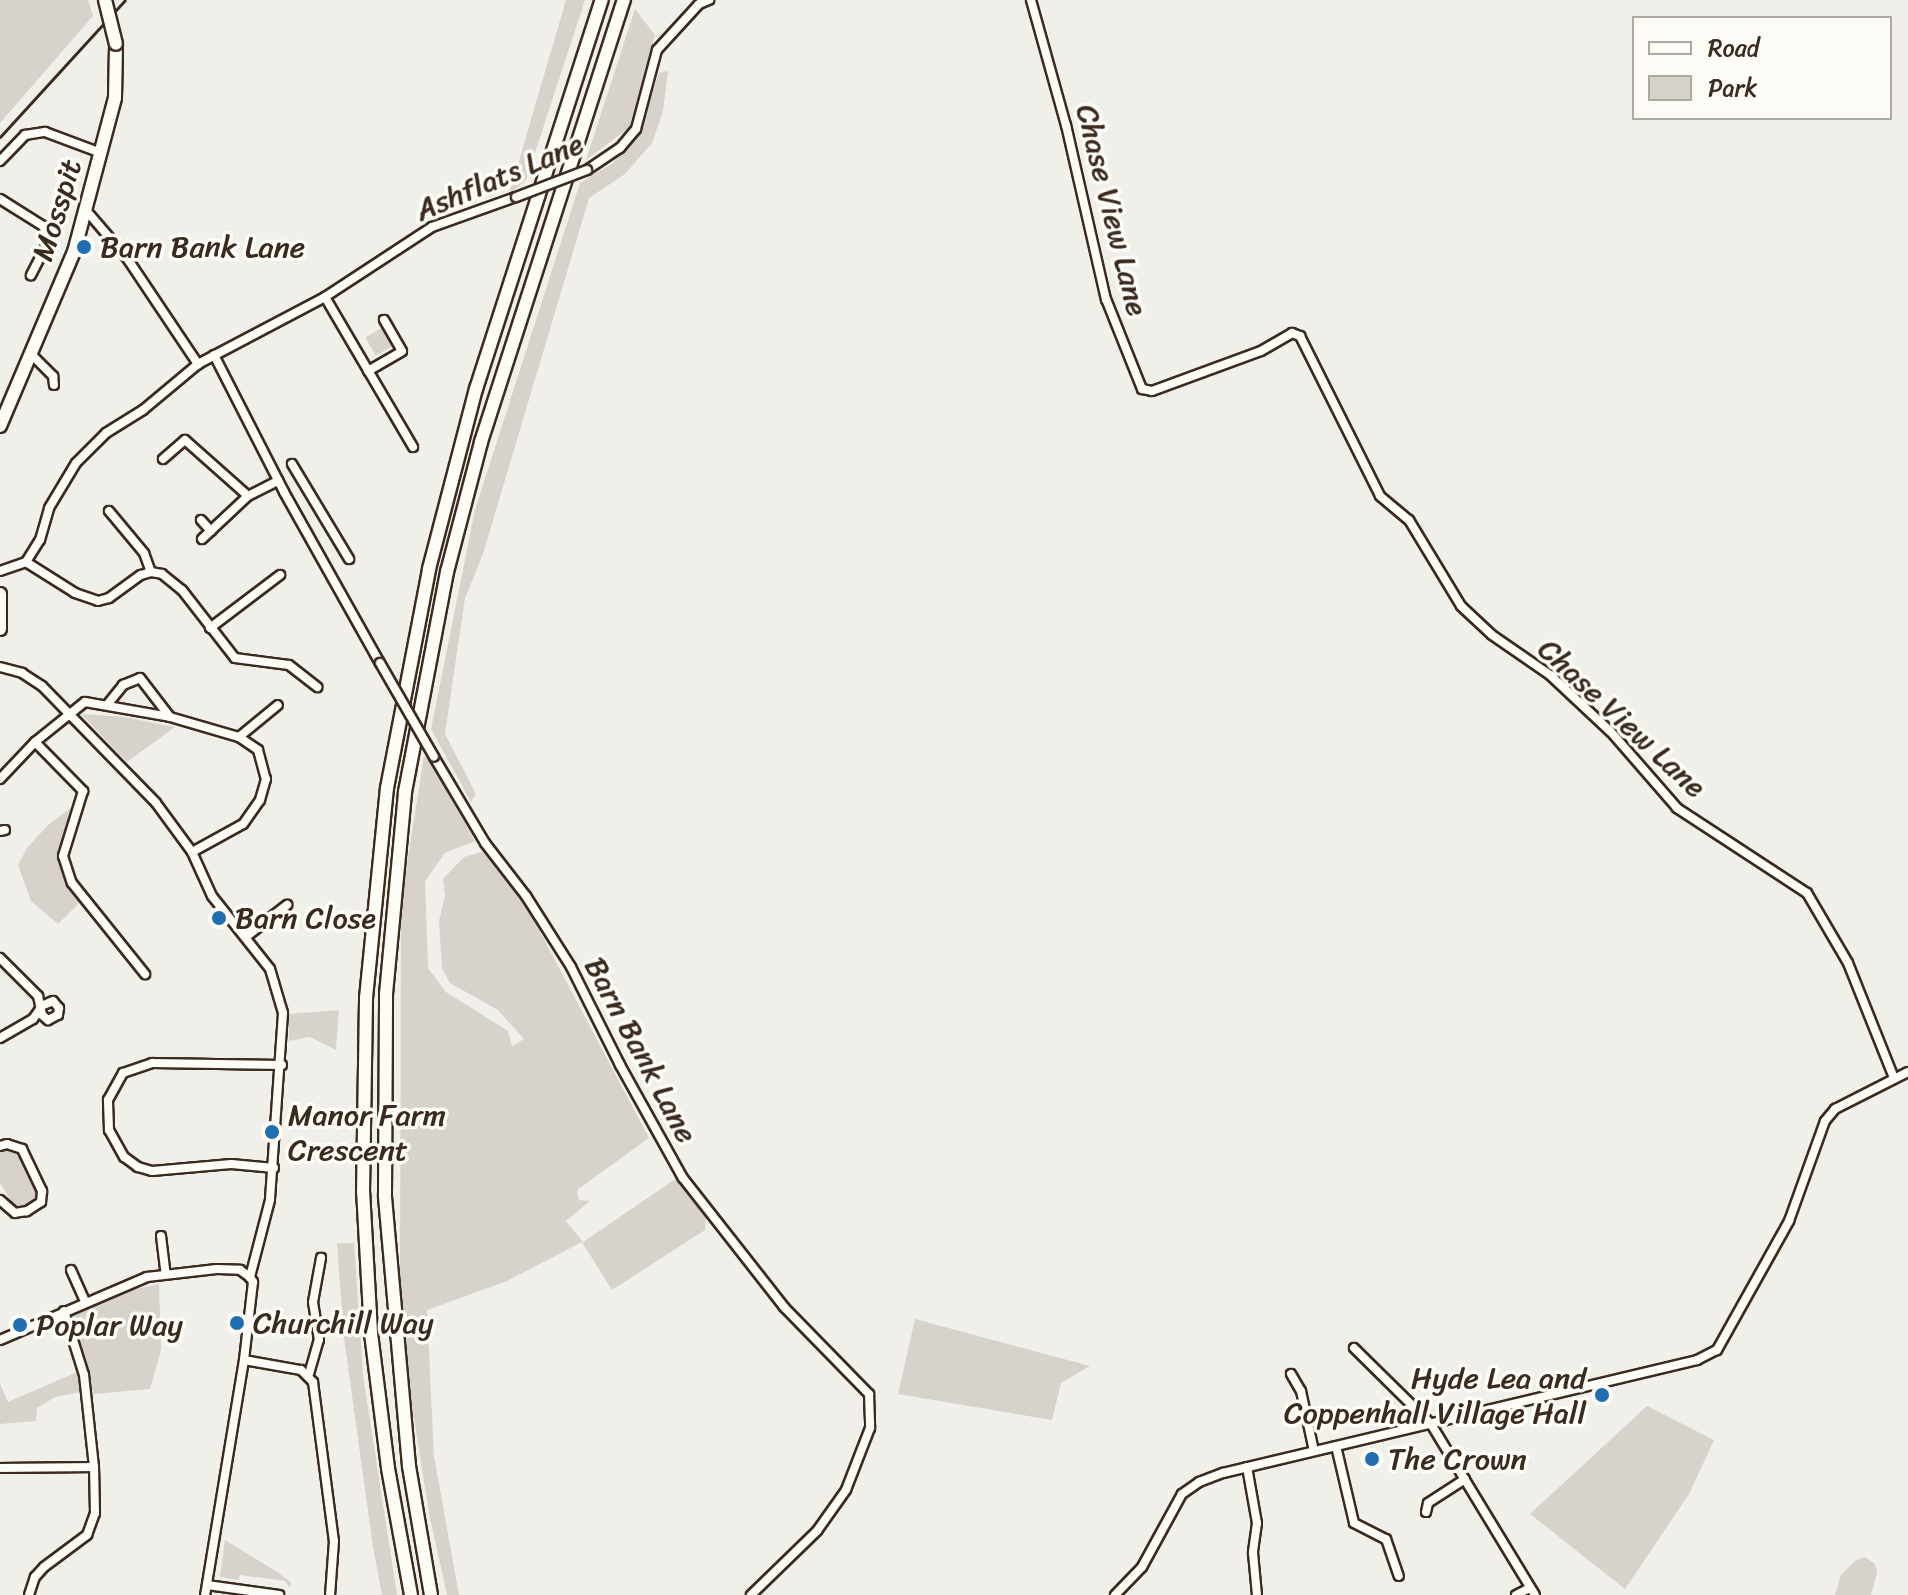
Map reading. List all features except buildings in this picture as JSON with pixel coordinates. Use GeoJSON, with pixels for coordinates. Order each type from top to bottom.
{"type":"FeatureCollection","features":[{"type":"Feature","properties":{"kind":"highway","name":"Mosspit"},"geometry":{"type":"LineString","coordinates":[[0,426],[69,265],[115,98],[116,44],[105,0]]}},
{"type":"Feature","properties":{"kind":"highway"},"geometry":{"type":"LineString","coordinates":[[411,1595],[388,1468],[371,1333],[363,1192],[366,998],[387,788],[429,569],[472,404],[602,0]]}},
{"type":"Feature","properties":{"kind":"highway"},"geometry":{"type":"LineString","coordinates":[[431,1595],[409,1466],[385,1195],[386,994],[405,792],[447,572],[481,442],[624,0]]}},
{"type":"Feature","properties":{"kind":"highway"},"geometry":{"type":"LineString","coordinates":[[0,594],[0,629]]}},
{"type":"Feature","properties":{"kind":"street","name":"Ashflats Lane"},"geometry":{"type":"LineString","coordinates":[[26,562],[40,540],[49,508],[76,463],[106,433],[143,410],[198,364],[325,297],[432,227],[587,170],[620,148],[636,129],[657,50],[699,4],[709,0]]}},
{"type":"Feature","properties":{"kind":"street","name":"Chase View Lane"},"geometry":{"type":"LineString","coordinates":[[1031,0],[1066,125],[1106,299],[1142,389],[1152,391],[1261,351],[1292,333],[1300,336],[1380,496],[1409,520],[1461,606],[1492,635],[1550,675],[1601,722],[1677,808],[1807,893],[1848,963],[1894,1078]]}},
{"type":"Feature","properties":{"kind":"street"},"geometry":{"type":"LineString","coordinates":[[0,161],[25,135],[45,132],[101,153]]}},
{"type":"Feature","properties":{"kind":"street"},"geometry":{"type":"LineString","coordinates":[[0,199],[43,226],[50,238],[31,275]]}},
{"type":"Feature","properties":{"kind":"street"},"geometry":{"type":"LineString","coordinates":[[85,209],[127,258],[198,364]]}},
{"type":"Feature","properties":{"kind":"street"},"geometry":{"type":"LineString","coordinates":[[325,297],[413,447]]}},
{"type":"Feature","properties":{"kind":"street"},"geometry":{"type":"LineString","coordinates":[[368,371],[402,351],[384,320]]}},
{"type":"Feature","properties":{"kind":"street"},"geometry":{"type":"LineString","coordinates":[[30,352],[53,376],[54,385]]}},
{"type":"Feature","properties":{"kind":"street","name":"Barn Bank Lane"},"geometry":{"type":"LineString","coordinates":[[214,355],[278,481],[380,663],[485,843],[526,896],[571,967],[620,1065],[683,1178],[784,1307],[869,1394],[870,1428],[846,1490],[817,1531],[751,1595]]}},
{"type":"Feature","properties":{"kind":"street"},"geometry":{"type":"LineString","coordinates":[[163,459],[185,440],[248,496]]}},
{"type":"Feature","properties":{"kind":"street"},"geometry":{"type":"LineString","coordinates":[[292,464],[349,559]]}},
{"type":"Feature","properties":{"kind":"street"},"geometry":{"type":"LineString","coordinates":[[202,539],[248,496],[278,481]]}},
{"type":"Feature","properties":{"kind":"street"},"geometry":{"type":"LineString","coordinates":[[284,492],[302,484]]}},
{"type":"Feature","properties":{"kind":"street"},"geometry":{"type":"LineString","coordinates":[[109,511],[144,553],[151,572]]}},
{"type":"Feature","properties":{"kind":"street"},"geometry":{"type":"LineString","coordinates":[[201,520],[211,531]]}},
{"type":"Feature","properties":{"kind":"street"},"geometry":{"type":"LineString","coordinates":[[0,571],[13,570],[26,562],[75,593],[98,601],[109,598],[151,572]]}},
{"type":"Feature","properties":{"kind":"street"},"geometry":{"type":"LineString","coordinates":[[151,572],[171,579],[235,658],[289,665],[317,687]]}},
{"type":"Feature","properties":{"kind":"street"},"geometry":{"type":"LineString","coordinates":[[210,628],[280,575]]}},
{"type":"Feature","properties":{"kind":"street"},"geometry":{"type":"LineString","coordinates":[[0,667],[33,679],[156,803],[192,852],[212,896],[247,936],[270,969],[283,1013],[282,1065],[270,1200],[250,1277]]}},
{"type":"Feature","properties":{"kind":"street"},"geometry":{"type":"LineString","coordinates":[[107,705],[123,685],[140,678],[170,717]]}},
{"type":"Feature","properties":{"kind":"street"},"geometry":{"type":"LineString","coordinates":[[0,779],[35,742],[85,702],[170,717],[239,737],[258,750],[266,779],[260,800],[243,824],[192,852]]}},
{"type":"Feature","properties":{"kind":"street"},"geometry":{"type":"LineString","coordinates":[[239,737],[278,705]]}},
{"type":"Feature","properties":{"kind":"street"},"geometry":{"type":"LineString","coordinates":[[35,742],[83,791],[63,856],[72,883],[145,974]]}},
{"type":"Feature","properties":{"kind":"street"},"geometry":{"type":"LineString","coordinates":[[247,936],[287,905]]}},
{"type":"Feature","properties":{"kind":"street"},"geometry":{"type":"LineString","coordinates":[[0,958],[38,996],[40,1008],[33,1019],[0,1038]]}},
{"type":"Feature","properties":{"kind":"street"},"geometry":{"type":"LineString","coordinates":[[274,1168],[231,1164],[152,1171],[138,1167],[124,1157],[109,1130],[108,1100],[123,1073],[152,1063],[282,1065]]}},
{"type":"Feature","properties":{"kind":"street"},"geometry":{"type":"LineString","coordinates":[[1115,1595],[1142,1567],[1182,1494],[1199,1482],[1247,1467],[1697,1360],[1717,1350],[1789,1221],[1825,1121],[1835,1109],[1908,1072]]}},
{"type":"Feature","properties":{"kind":"street"},"geometry":{"type":"LineString","coordinates":[[0,1146],[7,1144],[22,1149],[42,1191],[41,1202],[27,1211],[15,1213],[0,1200]]}},
{"type":"Feature","properties":{"kind":"street"},"geometry":{"type":"LineString","coordinates":[[161,1236],[166,1274]]}},
{"type":"Feature","properties":{"kind":"street"},"geometry":{"type":"LineString","coordinates":[[309,1374],[319,1340],[313,1302],[321,1258]]}},
{"type":"Feature","properties":{"kind":"street"},"geometry":{"type":"LineString","coordinates":[[1,1336],[131,1282],[166,1274],[217,1269],[240,1270],[250,1277],[253,1282],[244,1360],[205,1595]]}},
{"type":"Feature","properties":{"kind":"street"},"geometry":{"type":"LineString","coordinates":[[71,1270],[85,1302]]}},
{"type":"Feature","properties":{"kind":"street"},"geometry":{"type":"LineString","coordinates":[[29,1595],[35,1577],[87,1535],[93,1523],[94,1467],[84,1375],[64,1311]]}},
{"type":"Feature","properties":{"kind":"street"},"geometry":{"type":"LineString","coordinates":[[1354,1348],[1431,1424],[1532,1591],[1516,1595]]}},
{"type":"Feature","properties":{"kind":"street"},"geometry":{"type":"LineString","coordinates":[[244,1360],[301,1370],[309,1374],[313,1382],[334,1541],[330,1595]]}},
{"type":"Feature","properties":{"kind":"street"},"geometry":{"type":"LineString","coordinates":[[1291,1374],[1301,1391],[1314,1451]]}},
{"type":"Feature","properties":{"kind":"street"},"geometry":{"type":"LineString","coordinates":[[1336,1446],[1354,1523],[1386,1539],[1399,1576]]}},
{"type":"Feature","properties":{"kind":"street"},"geometry":{"type":"LineString","coordinates":[[0,1468],[94,1467]]}},
{"type":"Feature","properties":{"kind":"street"},"geometry":{"type":"LineString","coordinates":[[1247,1467],[1257,1523],[1253,1553],[1257,1595]]}},
{"type":"Feature","properties":{"kind":"street"},"geometry":{"type":"LineString","coordinates":[[1426,1512],[1428,1503],[1465,1479]]}},
{"type":"Feature","properties":{"kind":"street"},"geometry":{"type":"LineString","coordinates":[[207,1585],[279,1595]]}},
{"type":"Feature","properties":{"kind":"green space"},"geometry":{"type":"Polygon","coordinates":[[[0,0],[88,0],[93,16],[0,123],[0,0]]]}},
{"type":"Feature","properties":{"kind":"green space"},"geometry":{"type":"Polygon","coordinates":[[[566,0],[585,0],[526,180],[509,195],[566,0]]]}},
{"type":"Feature","properties":{"kind":"green space"},"geometry":{"type":"Polygon","coordinates":[[[635,9],[655,35],[630,127],[586,160],[635,9]]]}},
{"type":"Feature","properties":{"kind":"green space"},"geometry":{"type":"Polygon","coordinates":[[[668,71],[663,111],[652,143],[625,174],[589,198],[483,554],[465,598],[445,734],[476,794],[471,802],[431,729],[475,510],[580,183],[613,163],[639,134],[659,73],[668,71]]]}},
{"type":"Feature","properties":{"kind":"green space"},"geometry":{"type":"Polygon","coordinates":[[[382,328],[392,346],[376,356],[365,337],[382,328]]]}},
{"type":"Feature","properties":{"kind":"green space"},"geometry":{"type":"Polygon","coordinates":[[[81,714],[124,717],[175,727],[127,762],[81,714]]]}},
{"type":"Feature","properties":{"kind":"green space"},"geometry":{"type":"Polygon","coordinates":[[[424,756],[429,759],[475,841],[445,853],[425,881],[428,968],[446,992],[508,1031],[512,1046],[524,1039],[498,1010],[450,983],[442,968],[439,921],[445,896],[443,879],[464,857],[485,851],[529,911],[649,1138],[577,1190],[579,1200],[590,1201],[566,1221],[583,1242],[677,1178],[706,1217],[705,1230],[612,1290],[582,1242],[507,1281],[427,1310],[434,1456],[459,1595],[447,1595],[429,1513],[412,1405],[400,1284],[401,902],[424,756]]]}},
{"type":"Feature","properties":{"kind":"green space"},"geometry":{"type":"Polygon","coordinates":[[[76,804],[62,868],[79,903],[58,924],[31,901],[18,865],[27,848],[48,825],[76,804]]]}},
{"type":"Feature","properties":{"kind":"green space"},"geometry":{"type":"Polygon","coordinates":[[[339,1010],[336,1050],[310,1037],[289,1041],[289,1014],[339,1010]]]}},
{"type":"Feature","properties":{"kind":"green space"},"geometry":{"type":"Polygon","coordinates":[[[0,1150],[18,1151],[42,1191],[37,1201],[27,1207],[16,1209],[0,1183],[0,1150]]]}},
{"type":"Feature","properties":{"kind":"green space"},"geometry":{"type":"Polygon","coordinates":[[[337,1243],[354,1243],[363,1375],[397,1595],[382,1595],[373,1547],[344,1338],[337,1243]]]}},
{"type":"Feature","properties":{"kind":"green space"},"geometry":{"type":"Polygon","coordinates":[[[159,1284],[161,1350],[150,1389],[93,1394],[73,1315],[122,1292],[159,1284]]]}},
{"type":"Feature","properties":{"kind":"green space"},"geometry":{"type":"Polygon","coordinates":[[[915,1319],[1090,1366],[1061,1383],[1052,1420],[898,1394],[915,1319]]]}},
{"type":"Feature","properties":{"kind":"green space"},"geometry":{"type":"Polygon","coordinates":[[[77,1372],[81,1392],[55,1397],[37,1408],[36,1421],[0,1424],[0,1384],[8,1402],[77,1372]]]}},
{"type":"Feature","properties":{"kind":"green space"},"geometry":{"type":"Polygon","coordinates":[[[1647,1406],[1714,1440],[1689,1494],[1625,1589],[1530,1514],[1647,1406]]]}},
{"type":"Feature","properties":{"kind":"green space"},"geometry":{"type":"Polygon","coordinates":[[[225,1540],[291,1582],[290,1588],[285,1581],[240,1575],[238,1580],[220,1577],[225,1540]]]}},
{"type":"Feature","properties":{"kind":"green space"},"geometry":{"type":"Polygon","coordinates":[[[1865,1557],[1875,1564],[1877,1573],[1871,1595],[1835,1595],[1841,1575],[1856,1560],[1865,1557]]]}},
{"type":"Feature","properties":{"kind":"railway"},"geometry":{"type":"LineString","coordinates":[[0,137],[125,0]]}},
{"type":"Feature","properties":{"kind":"place","name":"Barn Bank Lane"},"geometry":{"type":"Point","coordinates":[84,247]}},
{"type":"Feature","properties":{"kind":"place","name":"Barn Close"},"geometry":{"type":"Point","coordinates":[219,918]}},
{"type":"Feature","properties":{"kind":"place","name":"Manor Farm Crescent"},"geometry":{"type":"Point","coordinates":[272,1132]}},
{"type":"Feature","properties":{"kind":"place","name":"Churchill Way"},"geometry":{"type":"Point","coordinates":[237,1323]}},
{"type":"Feature","properties":{"kind":"place","name":"Poplar Way"},"geometry":{"type":"Point","coordinates":[20,1325]}},
{"type":"Feature","properties":{"kind":"place","name":"Hyde Lea and Coppenhall Village Hall"},"geometry":{"type":"Point","coordinates":[1602,1395]}},
{"type":"Feature","properties":{"kind":"place","name":"The Crown"},"geometry":{"type":"Point","coordinates":[1372,1459]}}]}
